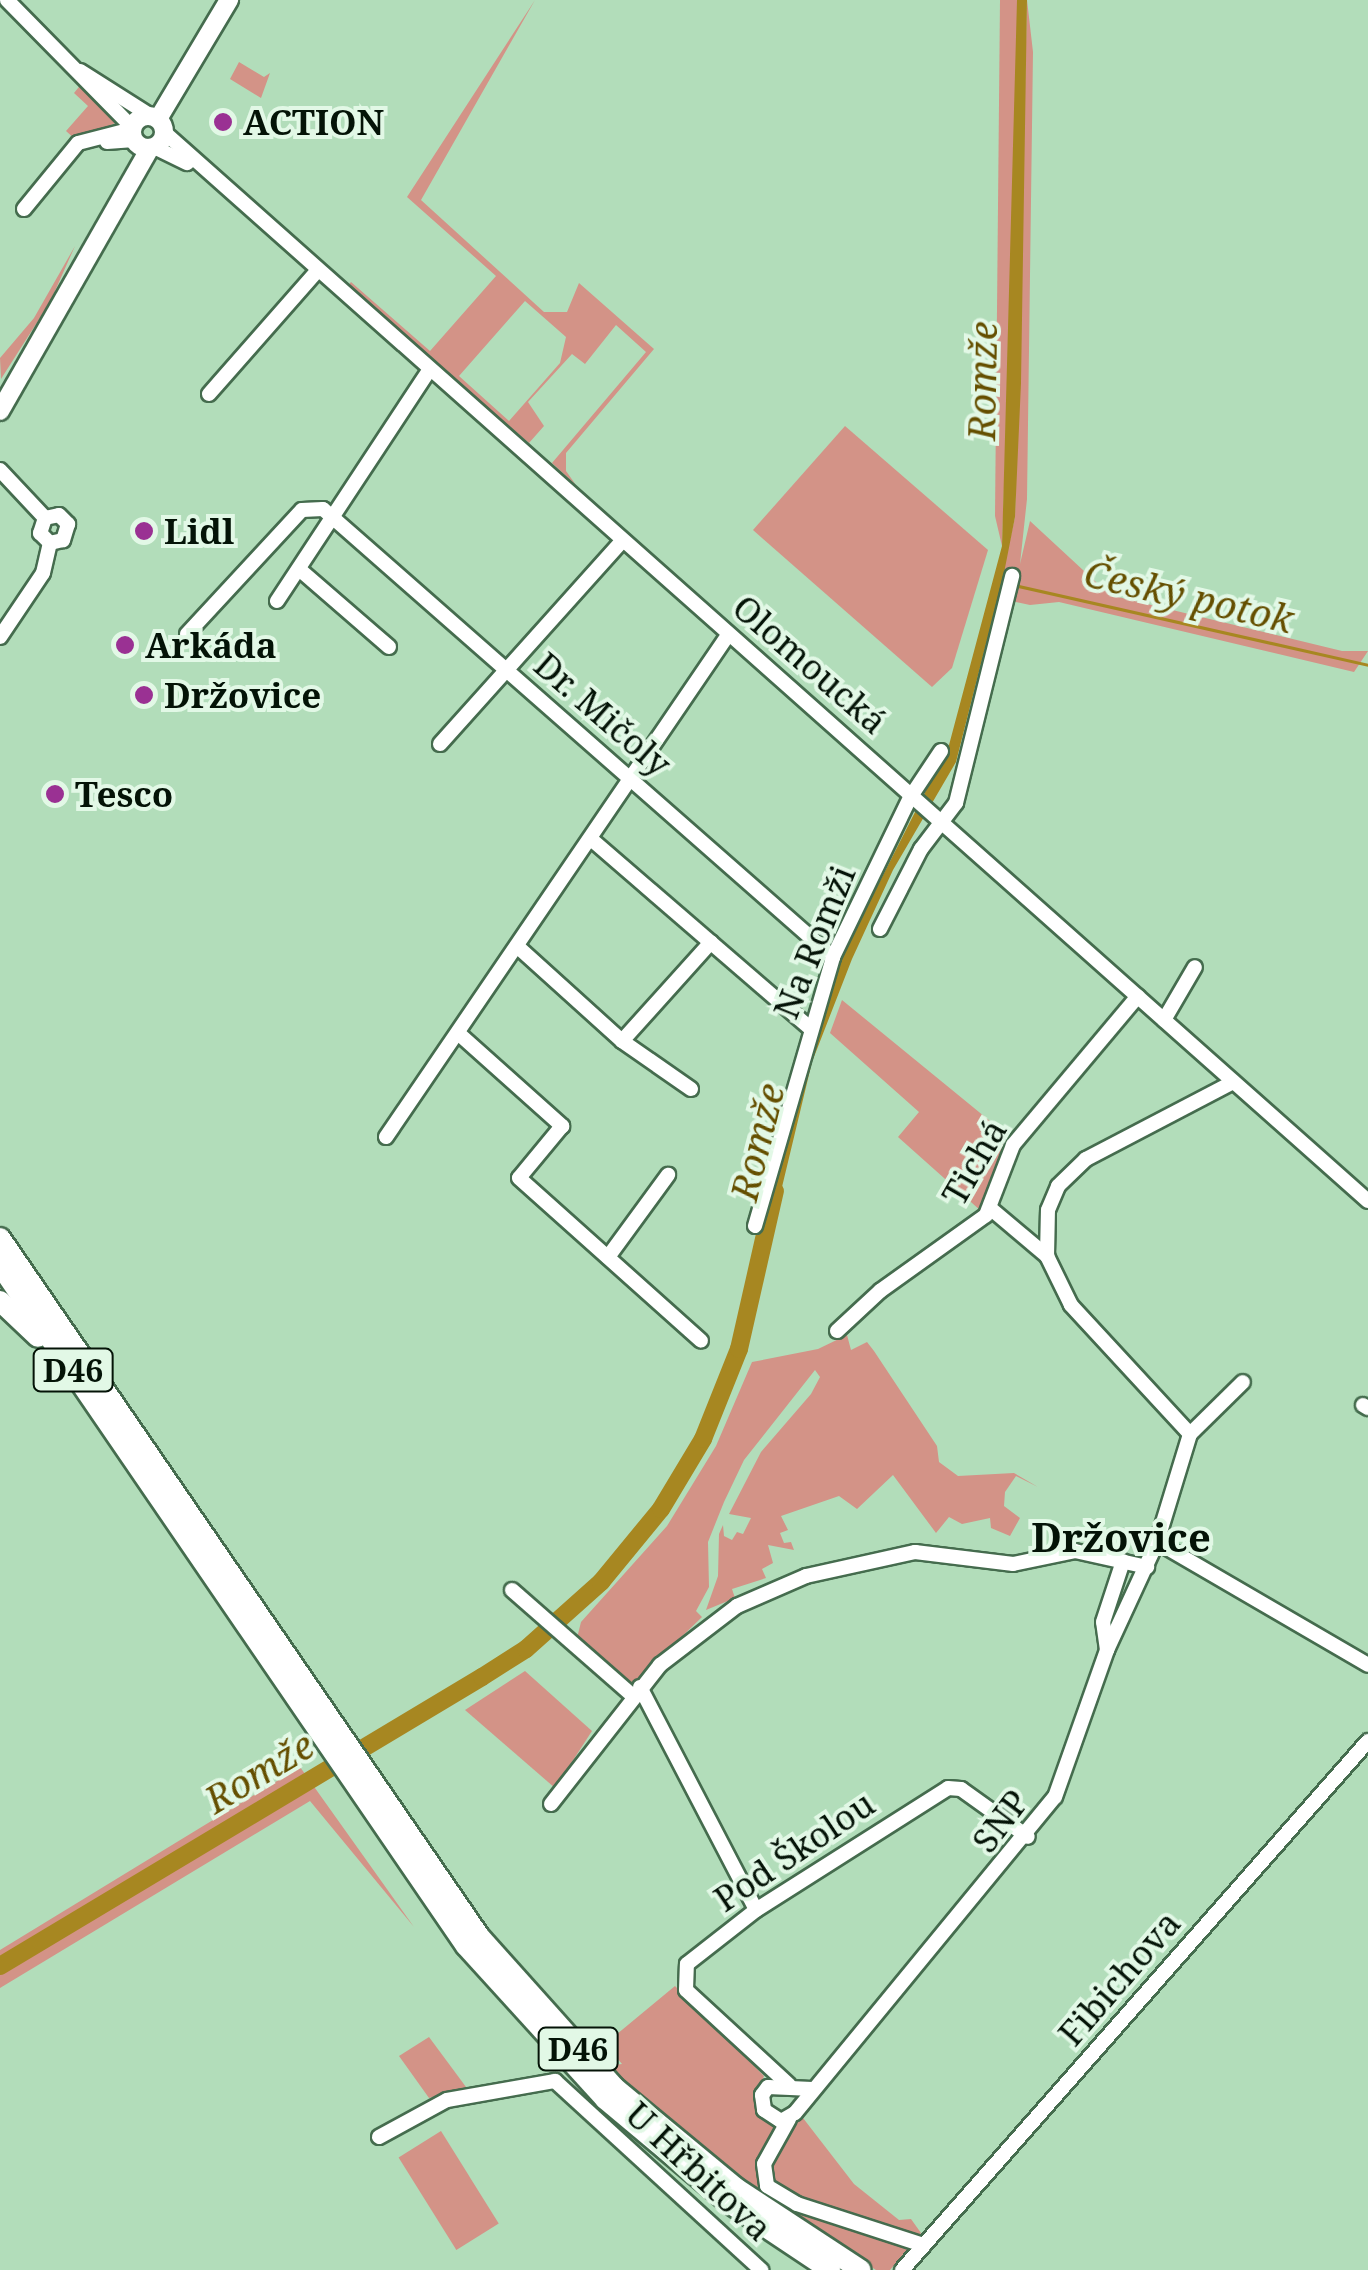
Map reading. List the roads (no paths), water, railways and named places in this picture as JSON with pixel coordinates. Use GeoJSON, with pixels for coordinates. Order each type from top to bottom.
{"type":"FeatureCollection","features":[{"type":"Feature","properties":{"kind":"highway","name":"D46"},"geometry":{"type":"LineString","coordinates":[[0,1235],[28,1272],[466,1946],[545,2039],[682,2166],[830,2270]]}},
{"type":"Feature","properties":{"kind":"highway","name":"D46"},"geometry":{"type":"LineString","coordinates":[[0,1265],[346,1760],[479,1936],[614,2087],[736,2188],[861,2270]]}},
{"type":"Feature","properties":{"kind":"highway"},"geometry":{"type":"LineString","coordinates":[[0,1301],[94,1402]]}},
{"type":"Feature","properties":{"kind":"main road"},"geometry":{"type":"LineString","coordinates":[[0,411],[110,214],[146,133],[229,0]]}},
{"type":"Feature","properties":{"kind":"main road"},"geometry":{"type":"LineString","coordinates":[[0,395],[32,354]]}},
{"type":"Feature","properties":{"kind":"street","name":"Olomoucká"},"geometry":{"type":"LineString","coordinates":[[7,0],[146,133],[208,177],[1368,1201]]}},
{"type":"Feature","properties":{"kind":"street"},"geometry":{"type":"LineString","coordinates":[[24,209],[82,141],[146,133]]}},
{"type":"Feature","properties":{"kind":"street"},"geometry":{"type":"LineString","coordinates":[[209,394],[316,272]]}},
{"type":"Feature","properties":{"kind":"street"},"geometry":{"type":"LineString","coordinates":[[278,601],[428,372]]}},
{"type":"Feature","properties":{"kind":"street"},"geometry":{"type":"LineString","coordinates":[[1,473],[45,518]]}},
{"type":"Feature","properties":{"kind":"street"},"geometry":{"type":"LineString","coordinates":[[187,634],[302,510],[316,506],[334,516]]}},
{"type":"Feature","properties":{"kind":"street"},"geometry":{"type":"LineString","coordinates":[[45,518],[59,515],[68,524],[63,540],[50,543]]}},
{"type":"Feature","properties":{"kind":"street","name":"Dr. Mičoly"},"geometry":{"type":"LineString","coordinates":[[334,516],[833,957]]}},
{"type":"Feature","properties":{"kind":"street"},"geometry":{"type":"LineString","coordinates":[[45,518],[40,533],[50,543]]}},
{"type":"Feature","properties":{"kind":"street"},"geometry":{"type":"LineString","coordinates":[[440,744],[621,542]]}},
{"type":"Feature","properties":{"kind":"street"},"geometry":{"type":"LineString","coordinates":[[0,638],[43,573],[50,543]]}},
{"type":"Feature","properties":{"kind":"street"},"geometry":{"type":"LineString","coordinates":[[299,569],[388,647]]}},
{"type":"Feature","properties":{"kind":"street","name":"Na Romži"},"geometry":{"type":"LineString","coordinates":[[880,929],[920,849],[956,803],[1012,576]]}},
{"type":"Feature","properties":{"kind":"street"},"geometry":{"type":"LineString","coordinates":[[386,1137],[728,635]]}},
{"type":"Feature","properties":{"kind":"street","name":"Na Romži"},"geometry":{"type":"LineString","coordinates":[[755,1226],[833,957],[911,796],[940,750]]}},
{"type":"Feature","properties":{"kind":"street"},"geometry":{"type":"LineString","coordinates":[[591,839],[810,1028]]}},
{"type":"Feature","properties":{"kind":"street"},"geometry":{"type":"LineString","coordinates":[[622,1041],[711,942]]}},
{"type":"Feature","properties":{"kind":"street"},"geometry":{"type":"LineString","coordinates":[[518,947],[622,1041],[691,1089]]}},
{"type":"Feature","properties":{"kind":"street"},"geometry":{"type":"LineString","coordinates":[[1164,1020],[1196,967]]}},
{"type":"Feature","properties":{"kind":"street","name":"Tichá"},"geometry":{"type":"LineString","coordinates":[[837,1331],[990,1208],[1013,1145],[1138,996]]}},
{"type":"Feature","properties":{"kind":"street"},"geometry":{"type":"LineString","coordinates":[[458,1033],[562,1126],[519,1178],[701,1341]]}},
{"type":"Feature","properties":{"kind":"street"},"geometry":{"type":"LineString","coordinates":[[1047,1256],[1049,1204],[1069,1173],[1232,1082]]}},
{"type":"Feature","properties":{"kind":"street"},"geometry":{"type":"LineString","coordinates":[[608,1258],[668,1176]]}},
{"type":"Feature","properties":{"kind":"street"},"geometry":{"type":"LineString","coordinates":[[990,1208],[1047,1256],[1091,1334],[1190,1434],[1243,1382]]}},
{"type":"Feature","properties":{"kind":"street","name":"SNP"},"geometry":{"type":"LineString","coordinates":[[919,2250],[796,2204],[766,2186],[764,2164],[812,2088],[1028,1837],[1055,1798],[1107,1650],[1157,1542],[1190,1434]]}},
{"type":"Feature","properties":{"kind":"street"},"geometry":{"type":"LineString","coordinates":[[1157,1542],[1368,1665]]}},
{"type":"Feature","properties":{"kind":"street"},"geometry":{"type":"LineString","coordinates":[[552,1804],[635,1690],[712,1622],[806,1576],[915,1552],[977,1563],[1013,1564],[1075,1552],[1146,1567]]}},
{"type":"Feature","properties":{"kind":"street"},"geometry":{"type":"LineString","coordinates":[[1107,1650],[1104,1622],[1123,1561]]}},
{"type":"Feature","properties":{"kind":"street"},"geometry":{"type":"LineString","coordinates":[[512,1590],[635,1690],[756,1910]]}},
{"type":"Feature","properties":{"kind":"street","name":"Fibichova"},"geometry":{"type":"LineString","coordinates":[[902,2270],[1368,1740]]}},
{"type":"Feature","properties":{"kind":"street","name":"Pod Školou"},"geometry":{"type":"LineString","coordinates":[[789,2085],[725,2033],[686,1990],[683,1974],[756,1910],[948,1788],[961,1790],[1028,1837]]}},
{"type":"Feature","properties":{"kind":"street","name":"U Hřbitova"},"geometry":{"type":"LineString","coordinates":[[380,2137],[446,2100],[555,2081],[761,2270]]}},
{"type":"Feature","properties":{"kind":"street"},"geometry":{"type":"LineString","coordinates":[[789,2119],[771,2117],[762,2102],[768,2088],[812,2088]]}},
{"type":"Feature","properties":{"kind":"waterway","name":"Český potok"},"geometry":{"type":"LineString","coordinates":[[1014,585],[1368,665]]}},
{"type":"Feature","properties":{"kind":"waterway","name":"Romže"},"geometry":{"type":"LineString","coordinates":[[0,1966],[526,1649],[601,1582],[661,1509],[703,1439],[739,1349],[775,1191]]}},
{"type":"Feature","properties":{"kind":"place","name":"ACTION"},"geometry":{"type":"Point","coordinates":[223,122]}},
{"type":"Feature","properties":{"kind":"place","name":"Lidl"},"geometry":{"type":"Point","coordinates":[144,531]}},
{"type":"Feature","properties":{"kind":"place","name":"Arkáda"},"geometry":{"type":"Point","coordinates":[125,645]}},
{"type":"Feature","properties":{"kind":"place","name":"Držovice"},"geometry":{"type":"Point","coordinates":[144,695]}},
{"type":"Feature","properties":{"kind":"place","name":"Tesco"},"geometry":{"type":"Point","coordinates":[55,794]}},
{"type":"Feature","properties":{"kind":"district","name":"Držovice"},"geometry":{"type":"Point","coordinates":[1121,1537]}}]}
